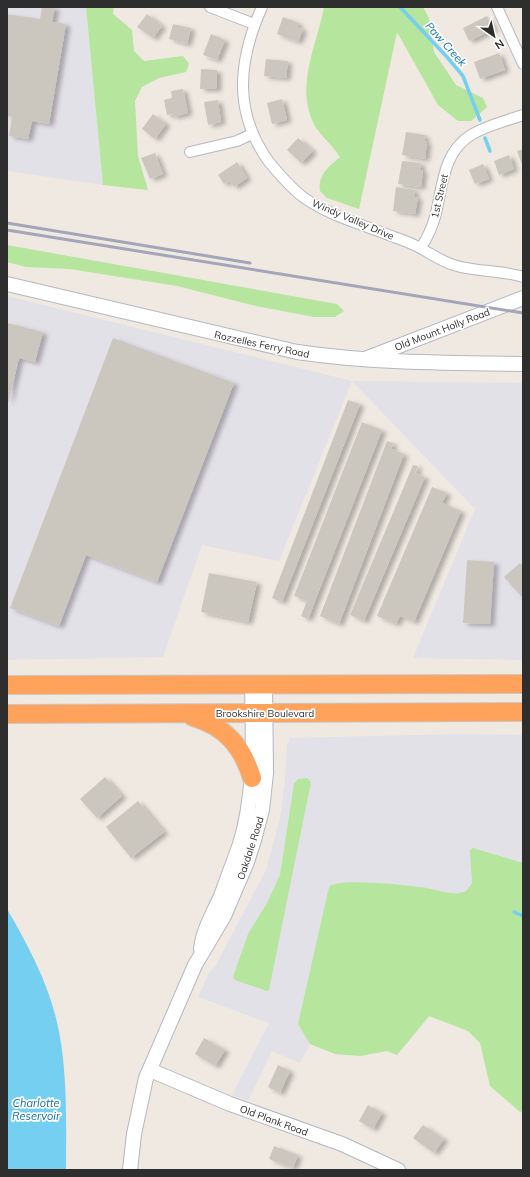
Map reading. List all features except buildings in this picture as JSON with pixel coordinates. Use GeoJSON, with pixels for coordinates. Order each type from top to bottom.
{"type":"FeatureCollection","features":[{"type":"Feature","properties":{"kind":"highway"},"geometry":{"type":"LineString","coordinates":[[7,685],[523,684]]}},
{"type":"Feature","properties":{"kind":"highway","name":"Brookshire Boulevard"},"geometry":{"type":"LineString","coordinates":[[7,714],[523,712]]}},
{"type":"Feature","properties":{"kind":"highway"},"geometry":{"type":"LineString","coordinates":[[179,713],[210,723],[225,733],[243,756],[252,778]]}},
{"type":"Feature","properties":{"kind":"street"},"geometry":{"type":"LineString","coordinates":[[210,7],[254,24]]}},
{"type":"Feature","properties":{"kind":"street","name":"Windy Valley Drive"},"geometry":{"type":"LineString","coordinates":[[262,7],[254,24],[245,59],[242,79],[243,96],[252,134],[275,169],[303,197],[320,207],[421,248],[457,266],[523,277]]}},
{"type":"Feature","properties":{"kind":"street"},"geometry":{"type":"LineString","coordinates":[[497,7],[523,64]]}},
{"type":"Feature","properties":{"kind":"street","name":"1st Street"},"geometry":{"type":"LineString","coordinates":[[421,248],[433,224],[442,178],[448,162],[457,146],[480,130],[523,115]]}},
{"type":"Feature","properties":{"kind":"street"},"geometry":{"type":"LineString","coordinates":[[190,152],[237,141],[252,134]]}},
{"type":"Feature","properties":{"kind":"street","name":"Rozzelles Ferry Road"},"geometry":{"type":"LineString","coordinates":[[7,284],[297,352],[361,360],[410,363],[523,364]]}},
{"type":"Feature","properties":{"kind":"street","name":"Old Mount Holly Road"},"geometry":{"type":"LineString","coordinates":[[361,360],[523,298]]}},
{"type":"Feature","properties":{"kind":"street","name":"Oakdale Road"},"geometry":{"type":"LineString","coordinates":[[124,1170],[126,1145],[132,1109],[138,1089],[148,1074],[200,955],[214,935],[238,885],[251,851],[258,825],[266,773],[259,713],[258,684]]}},
{"type":"Feature","properties":{"kind":"street","name":"Oakdale Road"},"geometry":{"type":"LineString","coordinates":[[200,955],[205,930],[221,895],[239,846],[248,810],[259,713]]}},
{"type":"Feature","properties":{"kind":"street","name":"Oakdale Road"},"geometry":{"type":"LineString","coordinates":[[130,1170],[134,1134],[148,1074]]}},
{"type":"Feature","properties":{"kind":"street","name":"Old Plank Road"},"geometry":{"type":"LineString","coordinates":[[148,1074],[342,1144],[398,1170]]}},
{"type":"Feature","properties":{"kind":"shaded area"},"geometry":{"type":"Polygon","coordinates":[[[7,7],[86,7],[103,185],[7,171],[7,7]]]}},
{"type":"Feature","properties":{"kind":"shaded area"},"geometry":{"type":"Polygon","coordinates":[[[7,296],[352,381],[279,561],[202,545],[163,657],[7,660],[7,296]]]}},
{"type":"Feature","properties":{"kind":"shaded area"},"geometry":{"type":"Polygon","coordinates":[[[352,381],[523,383],[523,660],[413,658],[475,509],[352,381]]]}},
{"type":"Feature","properties":{"kind":"shaded area"},"geometry":{"type":"Polygon","coordinates":[[[461,734],[523,735],[523,907],[397,1055],[321,1023],[300,1063],[272,1051],[248,1101],[232,1095],[269,1023],[198,997],[209,973],[216,965],[266,870],[280,818],[285,779],[287,745],[290,738],[461,734]]]}},
{"type":"Feature","properties":{"kind":"green space"},"geometry":{"type":"Polygon","coordinates":[[[86,7],[114,7],[113,14],[132,30],[134,51],[144,61],[183,56],[189,64],[186,72],[159,78],[142,87],[135,101],[138,156],[148,190],[103,185],[86,7]]]}},
{"type":"Feature","properties":{"kind":"green space"},"geometry":{"type":"Polygon","coordinates":[[[324,7],[423,7],[429,18],[434,52],[456,85],[483,98],[487,107],[471,121],[458,121],[438,105],[397,32],[359,209],[327,198],[320,191],[322,176],[340,157],[315,126],[309,111],[307,96],[309,66],[324,7]]]}},
{"type":"Feature","properties":{"kind":"green space"},"geometry":{"type":"Polygon","coordinates":[[[7,245],[337,304],[344,311],[335,317],[314,317],[256,306],[177,286],[70,269],[26,267],[7,262],[7,245]]]}},
{"type":"Feature","properties":{"kind":"green space"},"geometry":{"type":"Polygon","coordinates":[[[307,778],[311,782],[269,990],[267,991],[235,980],[233,977],[248,934],[267,903],[280,875],[294,784],[298,779],[307,778]]]}},
{"type":"Feature","properties":{"kind":"green space"},"geometry":{"type":"Polygon","coordinates":[[[473,848],[523,863],[523,1111],[520,1112],[490,1086],[480,1043],[468,1031],[429,1016],[397,1055],[387,1051],[360,1056],[335,1054],[310,1044],[298,1024],[329,887],[335,884],[360,882],[427,888],[452,893],[462,893],[466,891],[472,883],[470,850],[473,848]]]}},
{"type":"Feature","properties":{"kind":"water","name":"Charlotte Reservoir"},"geometry":{"type":"Polygon","coordinates":[[[7,909],[22,935],[41,975],[56,1018],[63,1055],[66,1112],[66,1170],[7,1170],[7,909]]]}},
{"type":"Feature","properties":{"kind":"waterway","name":"Paw Creek"},"geometry":{"type":"LineString","coordinates":[[400,7],[463,76],[480,120]]}},
{"type":"Feature","properties":{"kind":"waterway","name":"Paw Creek"},"geometry":{"type":"LineString","coordinates":[[485,138],[490,151]]}},
{"type":"Feature","properties":{"kind":"waterway"},"geometry":{"type":"LineString","coordinates":[[514,912],[523,916]]}},
{"type":"Feature","properties":{"kind":"railway"},"geometry":{"type":"LineString","coordinates":[[7,223],[250,263]]}},
{"type":"Feature","properties":{"kind":"railway"},"geometry":{"type":"LineString","coordinates":[[7,230],[523,313]]}}]}
